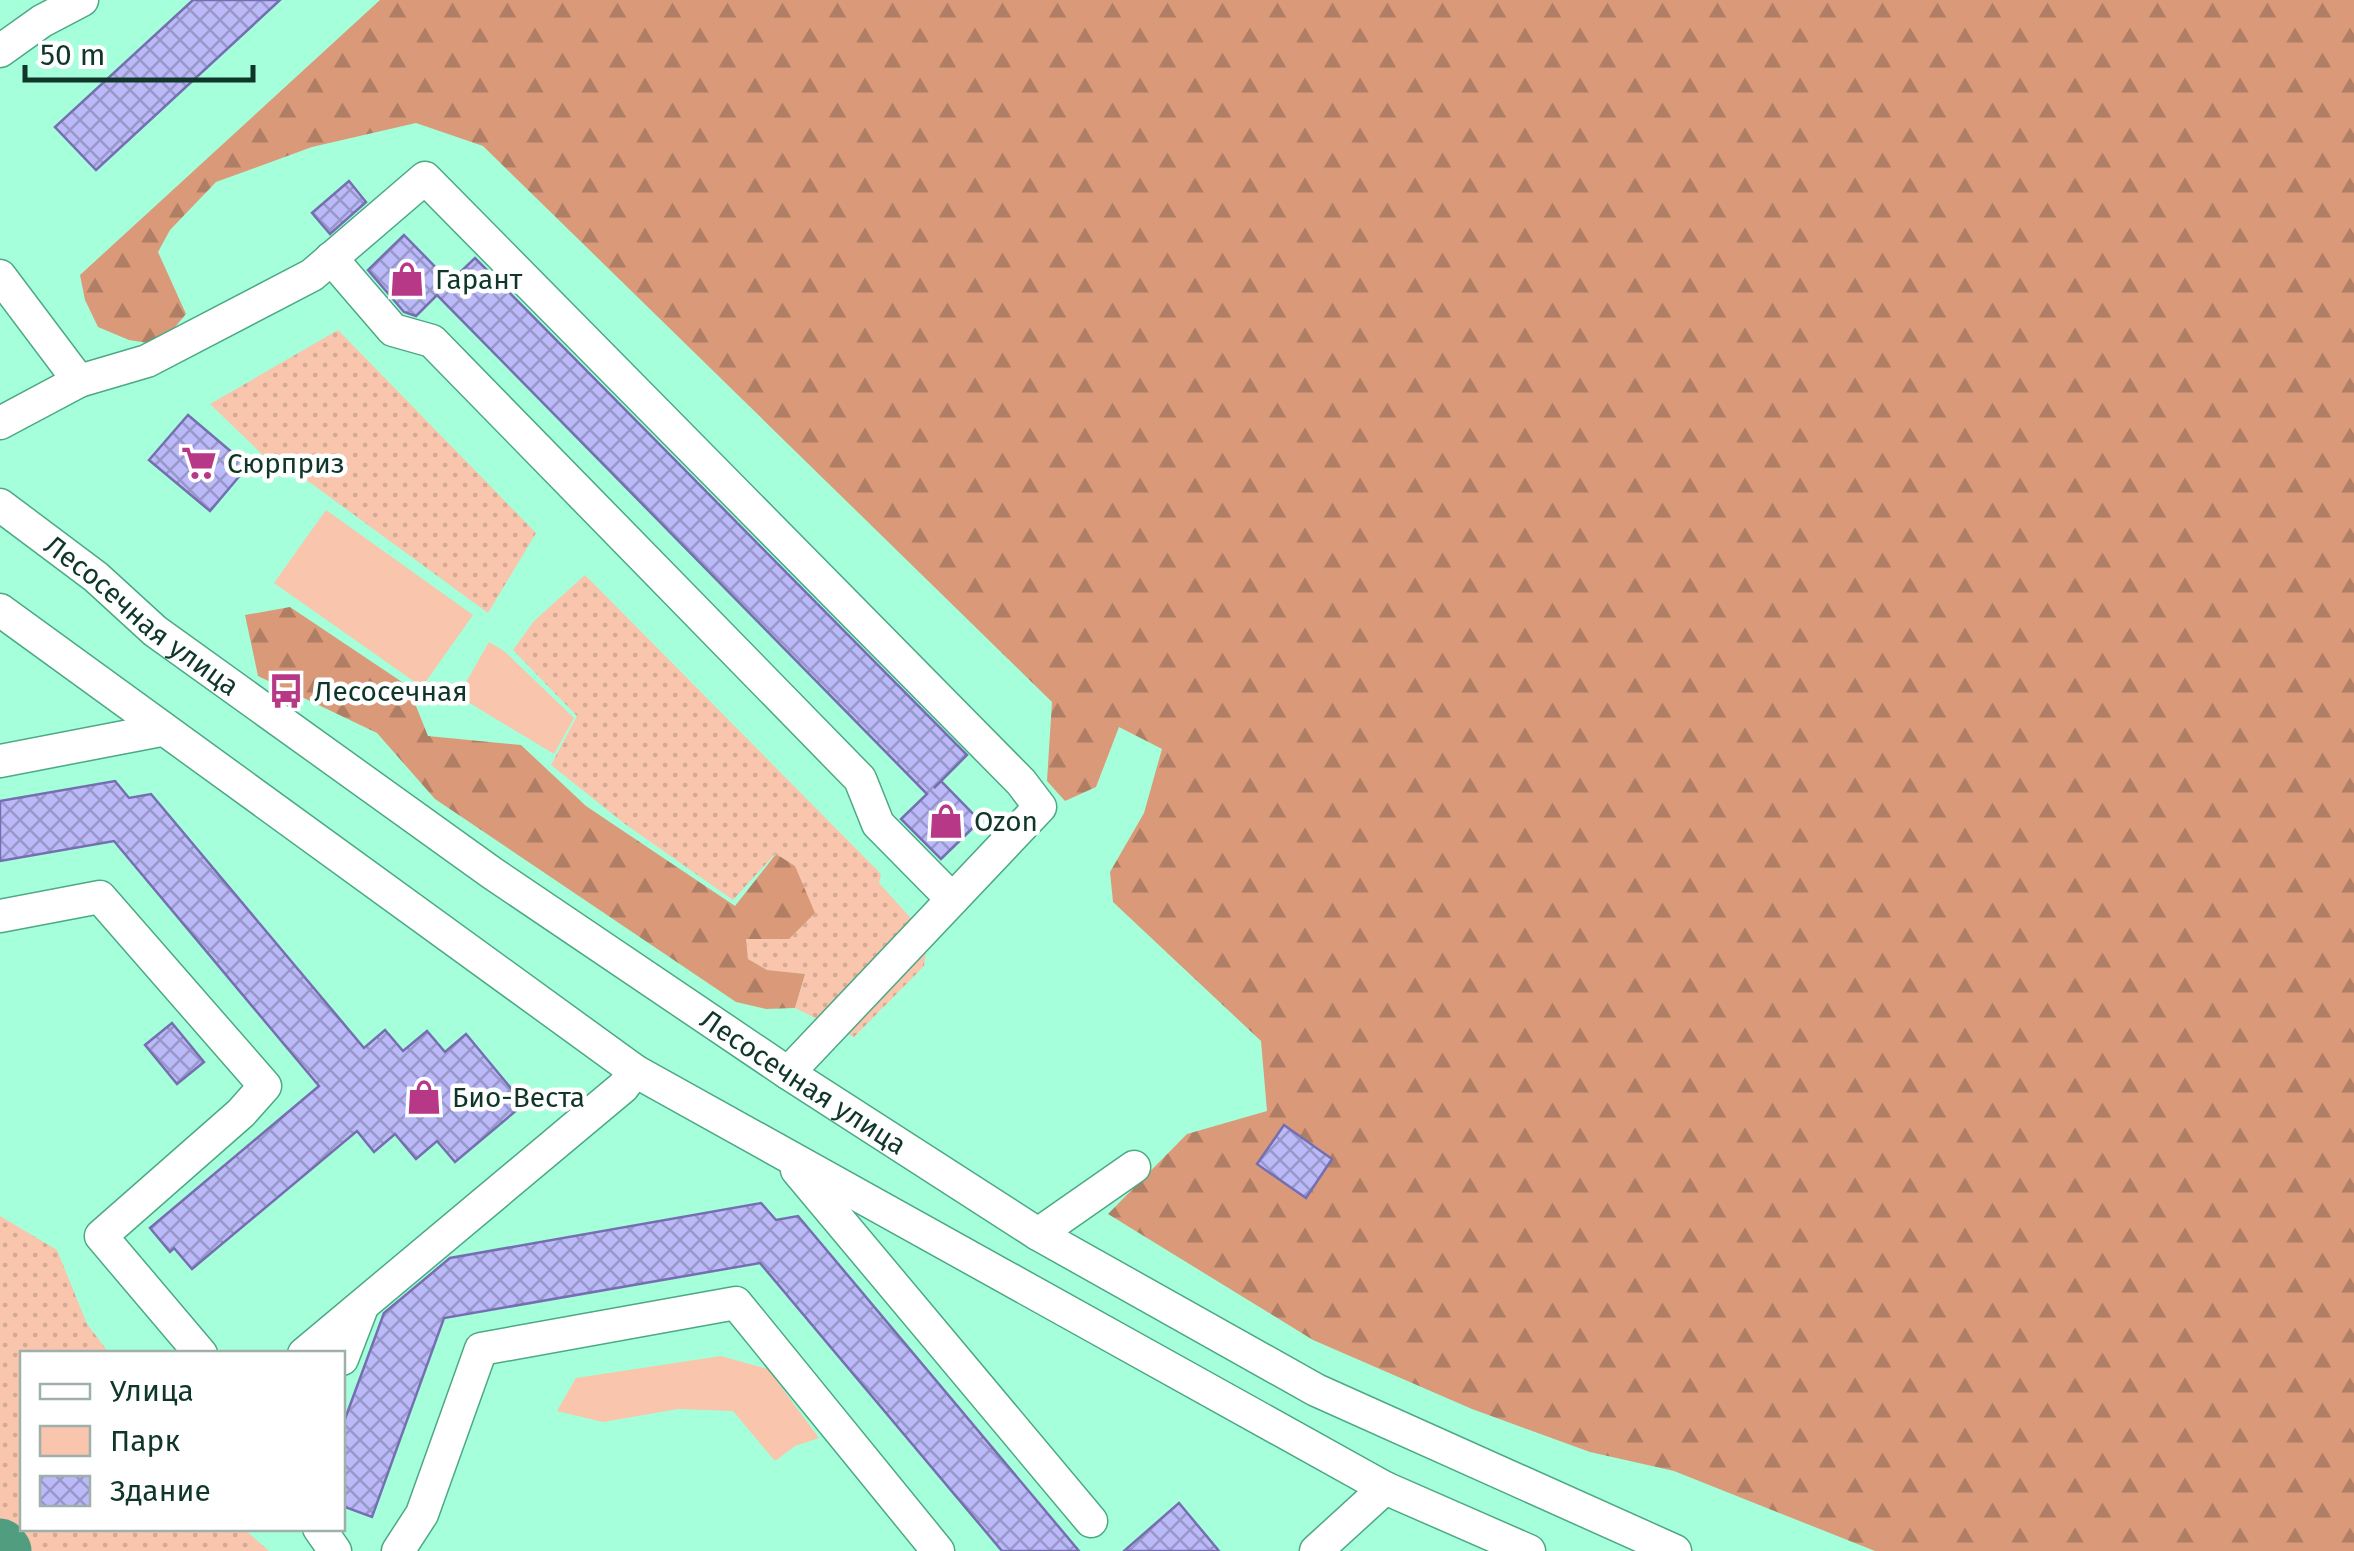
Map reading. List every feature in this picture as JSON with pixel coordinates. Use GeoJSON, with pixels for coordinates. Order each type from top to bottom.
{"type":"FeatureCollection","features":[{"type":"Feature","properties":{"kind":"street"},"geometry":{"type":"LineString","coordinates":[[0,50],[82,0]]}},
{"type":"Feature","properties":{"kind":"street"},"geometry":{"type":"LineString","coordinates":[[0,423],[78,381],[147,360],[312,274],[425,178],[1020,782],[1040,807],[788,1073]]}},
{"type":"Feature","properties":{"kind":"street"},"geometry":{"type":"LineString","coordinates":[[330,258],[393,330],[432,342],[860,779],[878,824],[952,900]]}},
{"type":"Feature","properties":{"kind":"street"},"geometry":{"type":"LineString","coordinates":[[0,276],[78,381]]}},
{"type":"Feature","properties":{"kind":"street","name":"Лесосечная улица"},"geometry":{"type":"LineString","coordinates":[[0,505],[96,577],[155,630],[377,792],[788,1073],[1038,1234],[1316,1390],[1676,1551]]}},
{"type":"Feature","properties":{"kind":"street"},"geometry":{"type":"LineString","coordinates":[[0,610],[635,1071],[1385,1488],[1529,1551]]}},
{"type":"Feature","properties":{"kind":"street"},"geometry":{"type":"LineString","coordinates":[[0,761],[162,730]]}},
{"type":"Feature","properties":{"kind":"street"},"geometry":{"type":"LineString","coordinates":[[0,916],[100,897],[265,1086],[241,1113],[101,1236],[198,1351]]}},
{"type":"Feature","properties":{"kind":"street"},"geometry":{"type":"LineString","coordinates":[[307,1351],[624,1087],[635,1071]]}},
{"type":"Feature","properties":{"kind":"street"},"geometry":{"type":"LineString","coordinates":[[784,1155],[1091,1521]]}},
{"type":"Feature","properties":{"kind":"street"},"geometry":{"type":"LineString","coordinates":[[1038,1234],[1134,1166]]}},
{"type":"Feature","properties":{"kind":"street"},"geometry":{"type":"LineString","coordinates":[[345,1351],[364,1300]]}},
{"type":"Feature","properties":{"kind":"street"},"geometry":{"type":"LineString","coordinates":[[398,1551],[422,1514],[482,1349],[736,1302],[938,1551]]}},
{"type":"Feature","properties":{"kind":"street"},"geometry":{"type":"LineString","coordinates":[[1316,1551],[1385,1488]]}},
{"type":"Feature","properties":{"kind":"green space"},"geometry":{"type":"Polygon","coordinates":[[[380,0],[2354,0],[2354,1551],[1875,1551],[1674,1471],[1590,1452],[1472,1409],[1313,1340],[1108,1214],[1187,1134],[1267,1111],[1261,1041],[1113,902],[1110,872],[1144,813],[1162,749],[1119,727],[1096,787],[1065,801],[1047,781],[1052,702],[483,146],[416,123],[312,147],[216,182],[170,230],[158,252],[186,314],[160,345],[129,340],[98,327],[85,300],[80,275],[380,0]]]}},
{"type":"Feature","properties":{"kind":"green space"},"geometry":{"type":"Polygon","coordinates":[[[338,330],[536,533],[488,613],[312,484],[266,458],[210,404],[338,330]]]}},
{"type":"Feature","properties":{"kind":"green space"},"geometry":{"type":"Polygon","coordinates":[[[326,510],[473,615],[422,687],[274,583],[326,510]]]}},
{"type":"Feature","properties":{"kind":"green space"},"geometry":{"type":"Polygon","coordinates":[[[585,575],[881,874],[879,883],[928,937],[924,966],[854,1037],[795,1008],[805,974],[767,970],[748,959],[746,938],[795,866],[775,854],[733,900],[625,824],[551,765],[577,716],[513,650],[534,621],[585,575]]]}},
{"type":"Feature","properties":{"kind":"green space"},"geometry":{"type":"Polygon","coordinates":[[[290,607],[408,686],[428,736],[521,745],[586,806],[735,906],[776,854],[795,866],[815,913],[789,939],[746,939],[748,959],[767,970],[805,974],[795,1008],[766,1009],[736,1002],[435,799],[377,733],[258,676],[245,615],[290,607]]]}},
{"type":"Feature","properties":{"kind":"green space"},"geometry":{"type":"Polygon","coordinates":[[[489,642],[504,651],[574,718],[554,754],[458,696],[489,642]]]}},
{"type":"Feature","properties":{"kind":"green space"},"geometry":{"type":"Polygon","coordinates":[[[0,1216],[57,1250],[87,1324],[107,1351],[20,1351],[20,1531],[246,1531],[269,1551],[0,1551],[0,1216]]]}},
{"type":"Feature","properties":{"kind":"green space"},"geometry":{"type":"Polygon","coordinates":[[[721,1356],[768,1369],[819,1438],[795,1446],[775,1461],[733,1411],[678,1409],[603,1422],[557,1411],[576,1378],[721,1356]]]}},
{"type":"Feature","properties":{"kind":"building"},"geometry":{"type":"Polygon","coordinates":[[[193,0],[280,0],[96,170],[55,127],[193,0]]]}},
{"type":"Feature","properties":{"kind":"building"},"geometry":{"type":"Polygon","coordinates":[[[349,181],[366,202],[330,234],[312,213],[349,181]]]}},
{"type":"Feature","properties":{"kind":"building"},"geometry":{"type":"Polygon","coordinates":[[[404,235],[450,282],[475,258],[967,755],[941,781],[980,821],[941,859],[901,819],[927,794],[437,295],[416,316],[404,312],[368,270],[404,235]]]}},
{"type":"Feature","properties":{"kind":"building","name":"Сюрприз"},"geometry":{"type":"Polygon","coordinates":[[[188,415],[248,466],[210,511],[149,460],[188,415]]]}},
{"type":"Feature","properties":{"kind":"building"},"geometry":{"type":"Polygon","coordinates":[[[115,781],[129,798],[151,794],[364,1048],[385,1030],[403,1051],[427,1031],[445,1052],[466,1034],[524,1104],[455,1162],[437,1141],[416,1159],[395,1134],[374,1152],[357,1131],[192,1269],[174,1248],[170,1252],[150,1228],[319,1086],[114,841],[0,861],[0,801],[115,781]]]}},
{"type":"Feature","properties":{"kind":"building"},"geometry":{"type":"Polygon","coordinates":[[[172,1023],[204,1062],[177,1084],[145,1045],[172,1023]]]}},
{"type":"Feature","properties":{"kind":"building"},"geometry":{"type":"Polygon","coordinates":[[[1284,1125],[1332,1159],[1306,1198],[1257,1164],[1284,1125]]]}},
{"type":"Feature","properties":{"kind":"building"},"geometry":{"type":"Polygon","coordinates":[[[761,1203],[776,1220],[798,1216],[1079,1551],[1002,1551],[760,1263],[444,1318],[372,1517],[345,1507],[345,1419],[384,1313],[450,1258],[761,1203]]]}},
{"type":"Feature","properties":{"kind":"building"},"geometry":{"type":"Polygon","coordinates":[[[1179,1503],[1219,1551],[1124,1551],[1179,1503]]]}},
{"type":"Feature","properties":{"kind":"waterway"},"geometry":{"type":"LineString","coordinates":[[0,1546],[4,1551]]}},
{"type":"Feature","properties":{"kind":"place","name":"Гарант"},"geometry":{"type":"Point","coordinates":[407,279]}},
{"type":"Feature","properties":{"kind":"place","name":"Сюрприз"},"geometry":{"type":"Point","coordinates":[199,463]}},
{"type":"Feature","properties":{"kind":"place","name":"Лесосечная"},"geometry":{"type":"Point","coordinates":[286,691]}},
{"type":"Feature","properties":{"kind":"place","name":"Ozon"},"geometry":{"type":"Point","coordinates":[946,821]}},
{"type":"Feature","properties":{"kind":"place","name":"Био-Веста"},"geometry":{"type":"Point","coordinates":[424,1097]}}]}
